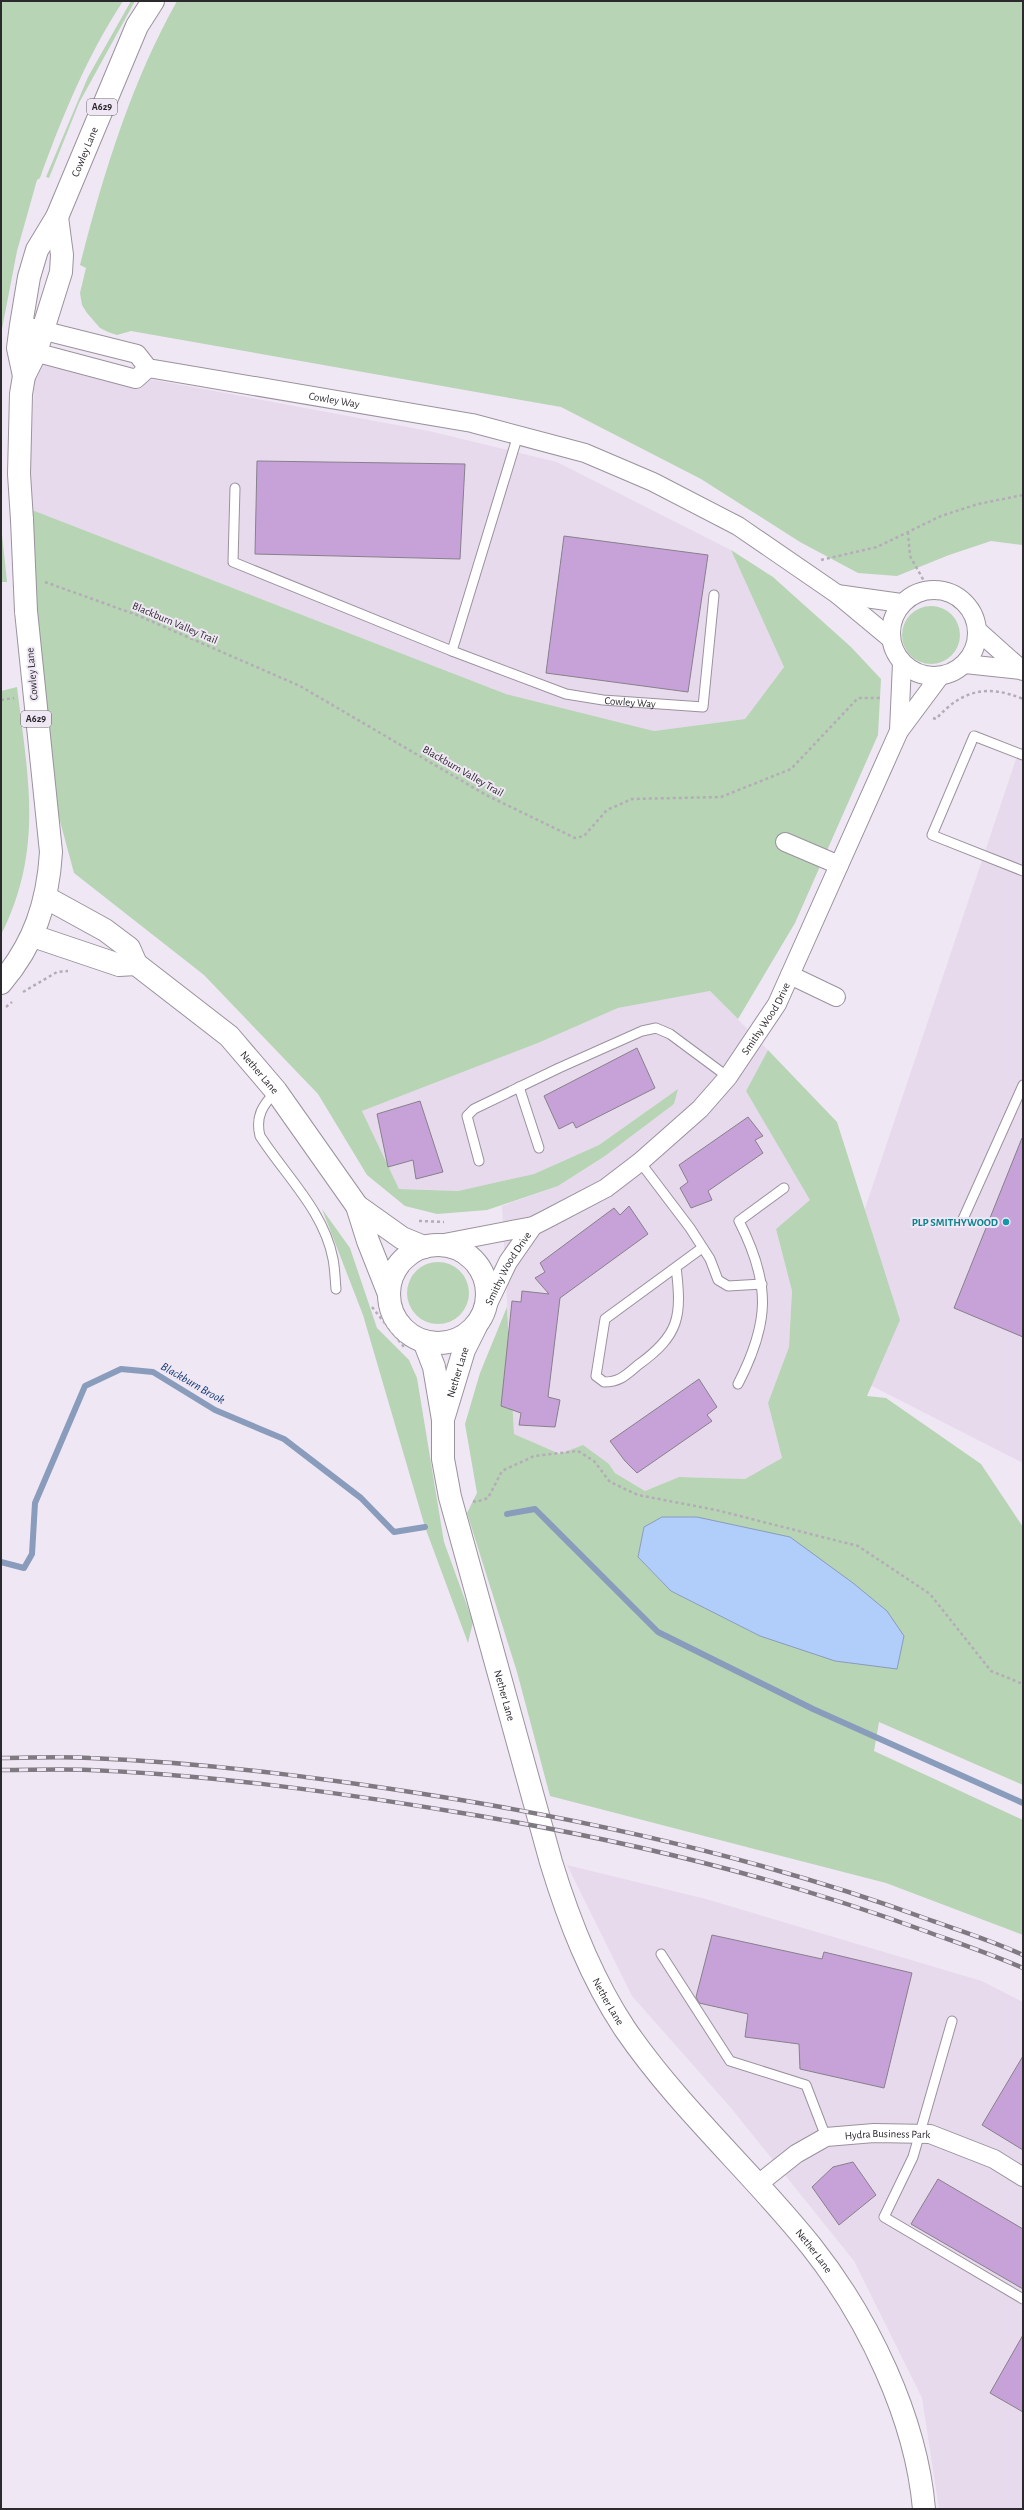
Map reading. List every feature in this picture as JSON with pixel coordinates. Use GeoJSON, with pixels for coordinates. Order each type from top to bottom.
{"type":"FeatureCollection","features":[{"type":"Feature","properties":{"kind":"main road","name":"Cowley Lane"},"geometry":{"type":"LineString","coordinates":[[1,983],[19,961],[33,936],[45,897],[51,852],[26,611],[20,454],[21,394],[27,350],[21,325],[29,277],[37,250],[57,217],[137,26],[153,1]]}},
{"type":"Feature","properties":{"kind":"main road","name":"Cowley Lane"},"geometry":{"type":"LineString","coordinates":[[27,350],[43,330],[61,272],[62,255],[57,217]]}},
{"type":"Feature","properties":{"kind":"main road","name":"Nether Lane"},"geometry":{"type":"LineString","coordinates":[[45,897],[105,930],[128,948],[136,964],[229,1036],[276,1091],[357,1206],[368,1242],[389,1294]]}},
{"type":"Feature","properties":{"kind":"main road"},"geometry":{"type":"LineString","coordinates":[[33,936],[119,965],[136,964]]}},
{"type":"Feature","properties":{"kind":"main road","name":"Nether Lane"},"geometry":{"type":"LineString","coordinates":[[357,1206],[402,1238],[432,1246]]}},
{"type":"Feature","properties":{"kind":"main road"},"geometry":{"type":"LineString","coordinates":[[432,1246],[455,1247],[468,1255],[479,1266],[486,1280],[488,1296],[480,1318],[466,1335],[452,1341],[438,1343],[424,1341],[410,1334],[399,1323],[392,1309],[389,1294],[392,1279],[399,1265],[410,1254],[432,1246]]}},
{"type":"Feature","properties":{"kind":"main road","name":"Nether Lane"},"geometry":{"type":"LineString","coordinates":[[443,1420],[464,1350],[480,1318]]}},
{"type":"Feature","properties":{"kind":"main road","name":"Nether Lane"},"geometry":{"type":"LineString","coordinates":[[424,1341],[434,1367],[443,1420],[443,1459],[450,1497],[551,1862],[568,1918],[592,1972],[625,2029],[679,2098],[812,2247],[851,2306],[881,2358],[914,2454],[924,2509]]}},
{"type":"Feature","properties":{"kind":"street"},"geometry":{"type":"LineString","coordinates":[[21,325],[137,354],[148,368],[136,379],[119,376],[27,350]]}},
{"type":"Feature","properties":{"kind":"street","name":"Cowley Way"},"geometry":{"type":"LineString","coordinates":[[148,368],[472,423],[585,453],[653,482],[738,526],[837,594],[890,638]]}},
{"type":"Feature","properties":{"kind":"street"},"geometry":{"type":"LineString","coordinates":[[929,590],[942,590],[961,598],[972,610],[977,630],[974,651],[965,664],[958,669],[940,676],[925,676],[914,672],[902,663],[895,653],[890,638],[891,623],[902,603],[914,594],[929,590]]}},
{"type":"Feature","properties":{"kind":"street","name":"Cowley Way"},"geometry":{"type":"LineString","coordinates":[[837,594],[902,603]]}},
{"type":"Feature","properties":{"kind":"street"},"geometry":{"type":"LineString","coordinates":[[977,630],[1022,671]]}},
{"type":"Feature","properties":{"kind":"street","name":"Smithy Wood Drive"},"geometry":{"type":"LineString","coordinates":[[899,731],[902,663]]}},
{"type":"Feature","properties":{"kind":"street"},"geometry":{"type":"LineString","coordinates":[[965,664],[1022,671]]}},
{"type":"Feature","properties":{"kind":"street","name":"Smithy Wood Drive"},"geometry":{"type":"LineString","coordinates":[[432,1246],[533,1226],[606,1188],[640,1162],[700,1109],[728,1077],[777,1004],[899,731],[940,676]]}},
{"type":"Feature","properties":{"kind":"street"},"geometry":{"type":"LineString","coordinates":[[785,842],[839,865]]}},
{"type":"Feature","properties":{"kind":"street"},"geometry":{"type":"LineString","coordinates":[[790,975],[836,997]]}},
{"type":"Feature","properties":{"kind":"street","name":"Smithy Wood Drive"},"geometry":{"type":"LineString","coordinates":[[480,1318],[510,1259],[533,1226]]}},
{"type":"Feature","properties":{"kind":"street","name":"Hydra Business Park"},"geometry":{"type":"LineString","coordinates":[[757,2185],[796,2154],[826,2137],[874,2133],[930,2134],[994,2159],[1023,2177]]}},
{"type":"Feature","properties":{"kind":"lane"},"geometry":{"type":"LineString","coordinates":[[452,651],[518,435]]}},
{"type":"Feature","properties":{"kind":"lane","name":"Cowley Way"},"geometry":{"type":"LineString","coordinates":[[235,488],[233,562],[452,651],[566,694],[603,700],[703,707],[714,595]]}},
{"type":"Feature","properties":{"kind":"lane"},"geometry":{"type":"LineString","coordinates":[[1023,755],[974,736],[932,834],[1023,871]]}},
{"type":"Feature","properties":{"kind":"lane"},"geometry":{"type":"LineString","coordinates":[[479,1161],[467,1116],[474,1109],[642,1031],[656,1028],[670,1034],[728,1077]]}},
{"type":"Feature","properties":{"kind":"lane"},"geometry":{"type":"LineString","coordinates":[[963,1219],[1023,1085]]}},
{"type":"Feature","properties":{"kind":"lane"},"geometry":{"type":"LineString","coordinates":[[519,1087],[539,1148]]}},
{"type":"Feature","properties":{"kind":"lane"},"geometry":{"type":"LineString","coordinates":[[276,1091],[260,1112],[257,1125],[260,1136],[302,1192],[323,1229],[333,1258],[336,1289]]}},
{"type":"Feature","properties":{"kind":"lane"},"geometry":{"type":"LineString","coordinates":[[640,1162],[702,1248],[718,1280],[728,1286],[762,1284]]}},
{"type":"Feature","properties":{"kind":"lane"},"geometry":{"type":"LineString","coordinates":[[738,1384],[750,1360],[762,1327],[762,1284],[752,1246],[739,1221],[784,1188]]}},
{"type":"Feature","properties":{"kind":"lane"},"geometry":{"type":"LineString","coordinates":[[676,1267],[680,1298],[677,1321],[660,1349],[616,1382],[604,1382],[596,1376],[604,1319],[702,1248]]}},
{"type":"Feature","properties":{"kind":"lane"},"geometry":{"type":"LineString","coordinates":[[661,1954],[730,2062],[806,2085],[826,2137]]}},
{"type":"Feature","properties":{"kind":"lane"},"geometry":{"type":"LineString","coordinates":[[952,2021],[913,2157],[884,2218],[1023,2299]]}},
{"type":"Feature","properties":{"kind":"path"},"geometry":{"type":"LineString","coordinates":[[800,568],[819,560],[877,547],[941,516],[978,504],[1023,495]]}},
{"type":"Feature","properties":{"kind":"path"},"geometry":{"type":"LineString","coordinates":[[908,532],[910,556],[929,590]]}},
{"type":"Feature","properties":{"kind":"path","name":"Blackburn Valley Trail"},"geometry":{"type":"LineString","coordinates":[[44,582],[137,615],[300,686],[486,795],[575,838],[584,836],[607,810],[632,799],[721,798],[791,770],[858,698],[900,697]]}},
{"type":"Feature","properties":{"kind":"path"},"geometry":{"type":"LineString","coordinates":[[936,719],[946,708],[974,691],[1006,692],[1023,700]]}},
{"type":"Feature","properties":{"kind":"path"},"geometry":{"type":"LineString","coordinates":[[6,1007],[23,992],[57,972],[70,971]]}},
{"type":"Feature","properties":{"kind":"path"},"geometry":{"type":"LineString","coordinates":[[450,1497],[464,1495],[476,1502],[488,1498],[502,1471],[534,1456],[578,1451],[594,1461],[610,1482],[638,1495],[716,1510],[858,1546],[930,1594],[991,1670],[1023,1684]]}},
{"type":"Feature","properties":{"kind":"shaded area"},"geometry":{"type":"Polygon","coordinates":[[[36,358],[429,431],[557,462],[731,550],[784,667],[745,719],[654,731],[506,694],[27,508],[36,358]]]}},
{"type":"Feature","properties":{"kind":"shaded area"},"geometry":{"type":"Polygon","coordinates":[[[1017,756],[1023,759],[1023,1463],[815,1357],[1017,756]]]}},
{"type":"Feature","properties":{"kind":"shaded area"},"geometry":{"type":"Polygon","coordinates":[[[710,991],[768,1050],[746,1091],[811,1200],[776,1229],[792,1291],[789,1347],[768,1403],[782,1458],[745,1479],[679,1477],[645,1491],[615,1473],[609,1464],[560,1454],[514,1434],[502,1206],[558,1186],[605,1156],[674,1104],[677,1090],[599,1145],[534,1174],[458,1191],[399,1189],[362,1111],[538,1043],[618,1008],[710,991]]]}},
{"type":"Feature","properties":{"kind":"shaded area"},"geometry":{"type":"Polygon","coordinates":[[[567,1865],[706,1899],[982,1981],[1023,2002],[1023,2509],[939,2509],[922,2398],[854,2261],[731,2108],[632,1996],[567,1865]]]}},
{"type":"Feature","properties":{"kind":"green space"},"geometry":{"type":"Polygon","coordinates":[[[1,1],[123,1],[98,43],[76,87],[40,178],[37,180],[17,251],[1,334],[1,1]]]}},
{"type":"Feature","properties":{"kind":"green space"},"geometry":{"type":"Polygon","coordinates":[[[131,1],[135,1],[79,103],[49,178],[46,177],[88,77],[131,1]]]}},
{"type":"Feature","properties":{"kind":"green space"},"geometry":{"type":"Polygon","coordinates":[[[177,1],[1023,1],[1023,545],[991,541],[949,555],[897,576],[858,573],[800,542],[701,479],[561,407],[131,331],[117,335],[100,328],[82,305],[80,293],[86,268],[80,265],[98,197],[132,97],[161,32],[177,1]]]}},
{"type":"Feature","properties":{"kind":"green space"},"geometry":{"type":"Polygon","coordinates":[[[27,508],[506,694],[654,731],[745,719],[784,667],[731,550],[773,577],[851,647],[881,679],[878,735],[795,923],[738,1019],[710,991],[618,1008],[538,1043],[362,1111],[399,1189],[458,1191],[534,1174],[599,1145],[678,1089],[674,1104],[605,1156],[558,1186],[487,1210],[437,1214],[405,1206],[367,1175],[318,1094],[204,975],[74,873],[47,773],[27,508]]]}},
{"type":"Feature","properties":{"kind":"green space"},"geometry":{"type":"Polygon","coordinates":[[[1,525],[7,582],[1,582],[1,525]]]}},
{"type":"Feature","properties":{"kind":"green space"},"geometry":{"type":"Polygon","coordinates":[[[931,606],[942,608],[955,619],[958,624],[960,635],[958,646],[947,659],[942,662],[931,664],[920,662],[907,651],[904,646],[902,635],[904,624],[915,611],[920,608],[931,606]]]}},
{"type":"Feature","properties":{"kind":"green space"},"geometry":{"type":"Polygon","coordinates":[[[17,687],[28,783],[28,843],[23,873],[14,903],[1,935],[1,691],[17,687]]]}},
{"type":"Feature","properties":{"kind":"green space"},"geometry":{"type":"Polygon","coordinates":[[[768,1050],[837,1122],[900,1320],[867,1396],[886,1398],[981,1464],[1023,1527],[1023,1785],[879,1722],[874,1751],[1023,1820],[1023,1935],[886,1883],[550,1796],[517,1672],[467,1513],[477,1493],[465,1424],[480,1373],[507,1307],[514,1434],[560,1454],[583,1445],[609,1464],[615,1473],[645,1491],[679,1477],[745,1479],[782,1458],[768,1403],[789,1347],[792,1291],[776,1229],[810,1200],[746,1091],[768,1050]],[[644,1527],[638,1557],[671,1591],[760,1636],[644,1527]]]}},
{"type":"Feature","properties":{"kind":"green space"},"geometry":{"type":"Polygon","coordinates":[[[322,1209],[350,1248],[377,1328],[409,1360],[417,1378],[444,1542],[473,1622],[468,1643],[425,1527],[363,1315],[322,1209]]]}},
{"type":"Feature","properties":{"kind":"green space"},"geometry":{"type":"Polygon","coordinates":[[[438,1262],[455,1267],[460,1271],[464,1276],[469,1293],[464,1310],[460,1315],[455,1319],[438,1324],[421,1319],[416,1315],[412,1310],[407,1293],[412,1276],[416,1271],[421,1267],[438,1262]]]}},
{"type":"Feature","properties":{"kind":"water"},"geometry":{"type":"Polygon","coordinates":[[[662,1517],[697,1517],[790,1537],[853,1583],[887,1611],[904,1636],[897,1669],[835,1661],[760,1636],[671,1591],[638,1557],[644,1527],[662,1517]]]}},
{"type":"Feature","properties":{"kind":"building"},"geometry":{"type":"Polygon","coordinates":[[[257,461],[465,464],[460,559],[255,554],[257,461]]]}},
{"type":"Feature","properties":{"kind":"building"},"geometry":{"type":"Polygon","coordinates":[[[564,536],[708,555],[688,692],[546,673],[564,536]]]}},
{"type":"Feature","properties":{"kind":"building"},"geometry":{"type":"Polygon","coordinates":[[[637,1048],[655,1088],[576,1128],[573,1122],[559,1129],[544,1096],[637,1048]]]}},
{"type":"Feature","properties":{"kind":"building"},"geometry":{"type":"Polygon","coordinates":[[[420,1101],[443,1172],[416,1179],[413,1160],[388,1167],[377,1114],[420,1101]]]}},
{"type":"Feature","properties":{"kind":"building"},"geometry":{"type":"Polygon","coordinates":[[[748,1117],[763,1136],[755,1140],[763,1153],[708,1191],[712,1200],[691,1208],[680,1188],[688,1182],[679,1165],[748,1117]]]}},
{"type":"Feature","properties":{"kind":"building","name":"PLP SMITHYWOOD"},"geometry":{"type":"Polygon","coordinates":[[[1023,1138],[1023,1337],[954,1308],[1023,1138]]]}},
{"type":"Feature","properties":{"kind":"building"},"geometry":{"type":"Polygon","coordinates":[[[629,1206],[648,1234],[560,1298],[548,1397],[560,1400],[555,1427],[519,1425],[521,1413],[501,1406],[512,1301],[521,1302],[522,1291],[549,1294],[535,1278],[545,1272],[540,1263],[614,1208],[620,1215],[629,1206]]]}},
{"type":"Feature","properties":{"kind":"building"},"geometry":{"type":"Polygon","coordinates":[[[699,1379],[717,1407],[707,1415],[712,1421],[637,1473],[625,1461],[610,1441],[699,1379]]]}},
{"type":"Feature","properties":{"kind":"building"},"geometry":{"type":"Polygon","coordinates":[[[712,1935],[822,1959],[824,1952],[912,1973],[884,2088],[800,2069],[799,2044],[745,2037],[748,2014],[699,2003],[696,1997],[712,1935]]]}},
{"type":"Feature","properties":{"kind":"building"},"geometry":{"type":"Polygon","coordinates":[[[1023,2056],[1023,2150],[982,2125],[1023,2056]]]}},
{"type":"Feature","properties":{"kind":"building"},"geometry":{"type":"Polygon","coordinates":[[[853,2162],[876,2195],[839,2225],[812,2187],[833,2167],[853,2162]]]}},
{"type":"Feature","properties":{"kind":"building"},"geometry":{"type":"Polygon","coordinates":[[[938,2179],[1023,2229],[1023,2289],[911,2224],[938,2179]]]}},
{"type":"Feature","properties":{"kind":"building"},"geometry":{"type":"Polygon","coordinates":[[[1023,2335],[1023,2412],[990,2393],[1023,2335]]]}},
{"type":"Feature","properties":{"kind":"waterway","name":"Blackburn Brook"},"geometry":{"type":"LineString","coordinates":[[1,1562],[24,1568],[32,1554],[35,1503],[85,1386],[121,1369],[153,1372],[215,1410],[284,1439],[361,1498],[394,1532],[425,1527]]}},
{"type":"Feature","properties":{"kind":"waterway"},"geometry":{"type":"LineString","coordinates":[[507,1514],[535,1509],[658,1632],[813,1709],[1023,1803]]}},
{"type":"Feature","properties":{"kind":"railway"},"geometry":{"type":"LineString","coordinates":[[1,1758],[79,1757],[137,1760],[277,1773],[461,1800],[580,1822],[698,1849],[815,1881],[977,1936],[1023,1955]]}},
{"type":"Feature","properties":{"kind":"railway"},"geometry":{"type":"LineString","coordinates":[[1,1770],[90,1770],[136,1772],[228,1780],[319,1791],[516,1822],[635,1846],[694,1860],[810,1892],[987,1953],[1023,1968]]}},
{"type":"Feature","properties":{"kind":"place","name":"PLP SMITHYWOOD"},"geometry":{"type":"Point","coordinates":[1006,1222]}}]}
